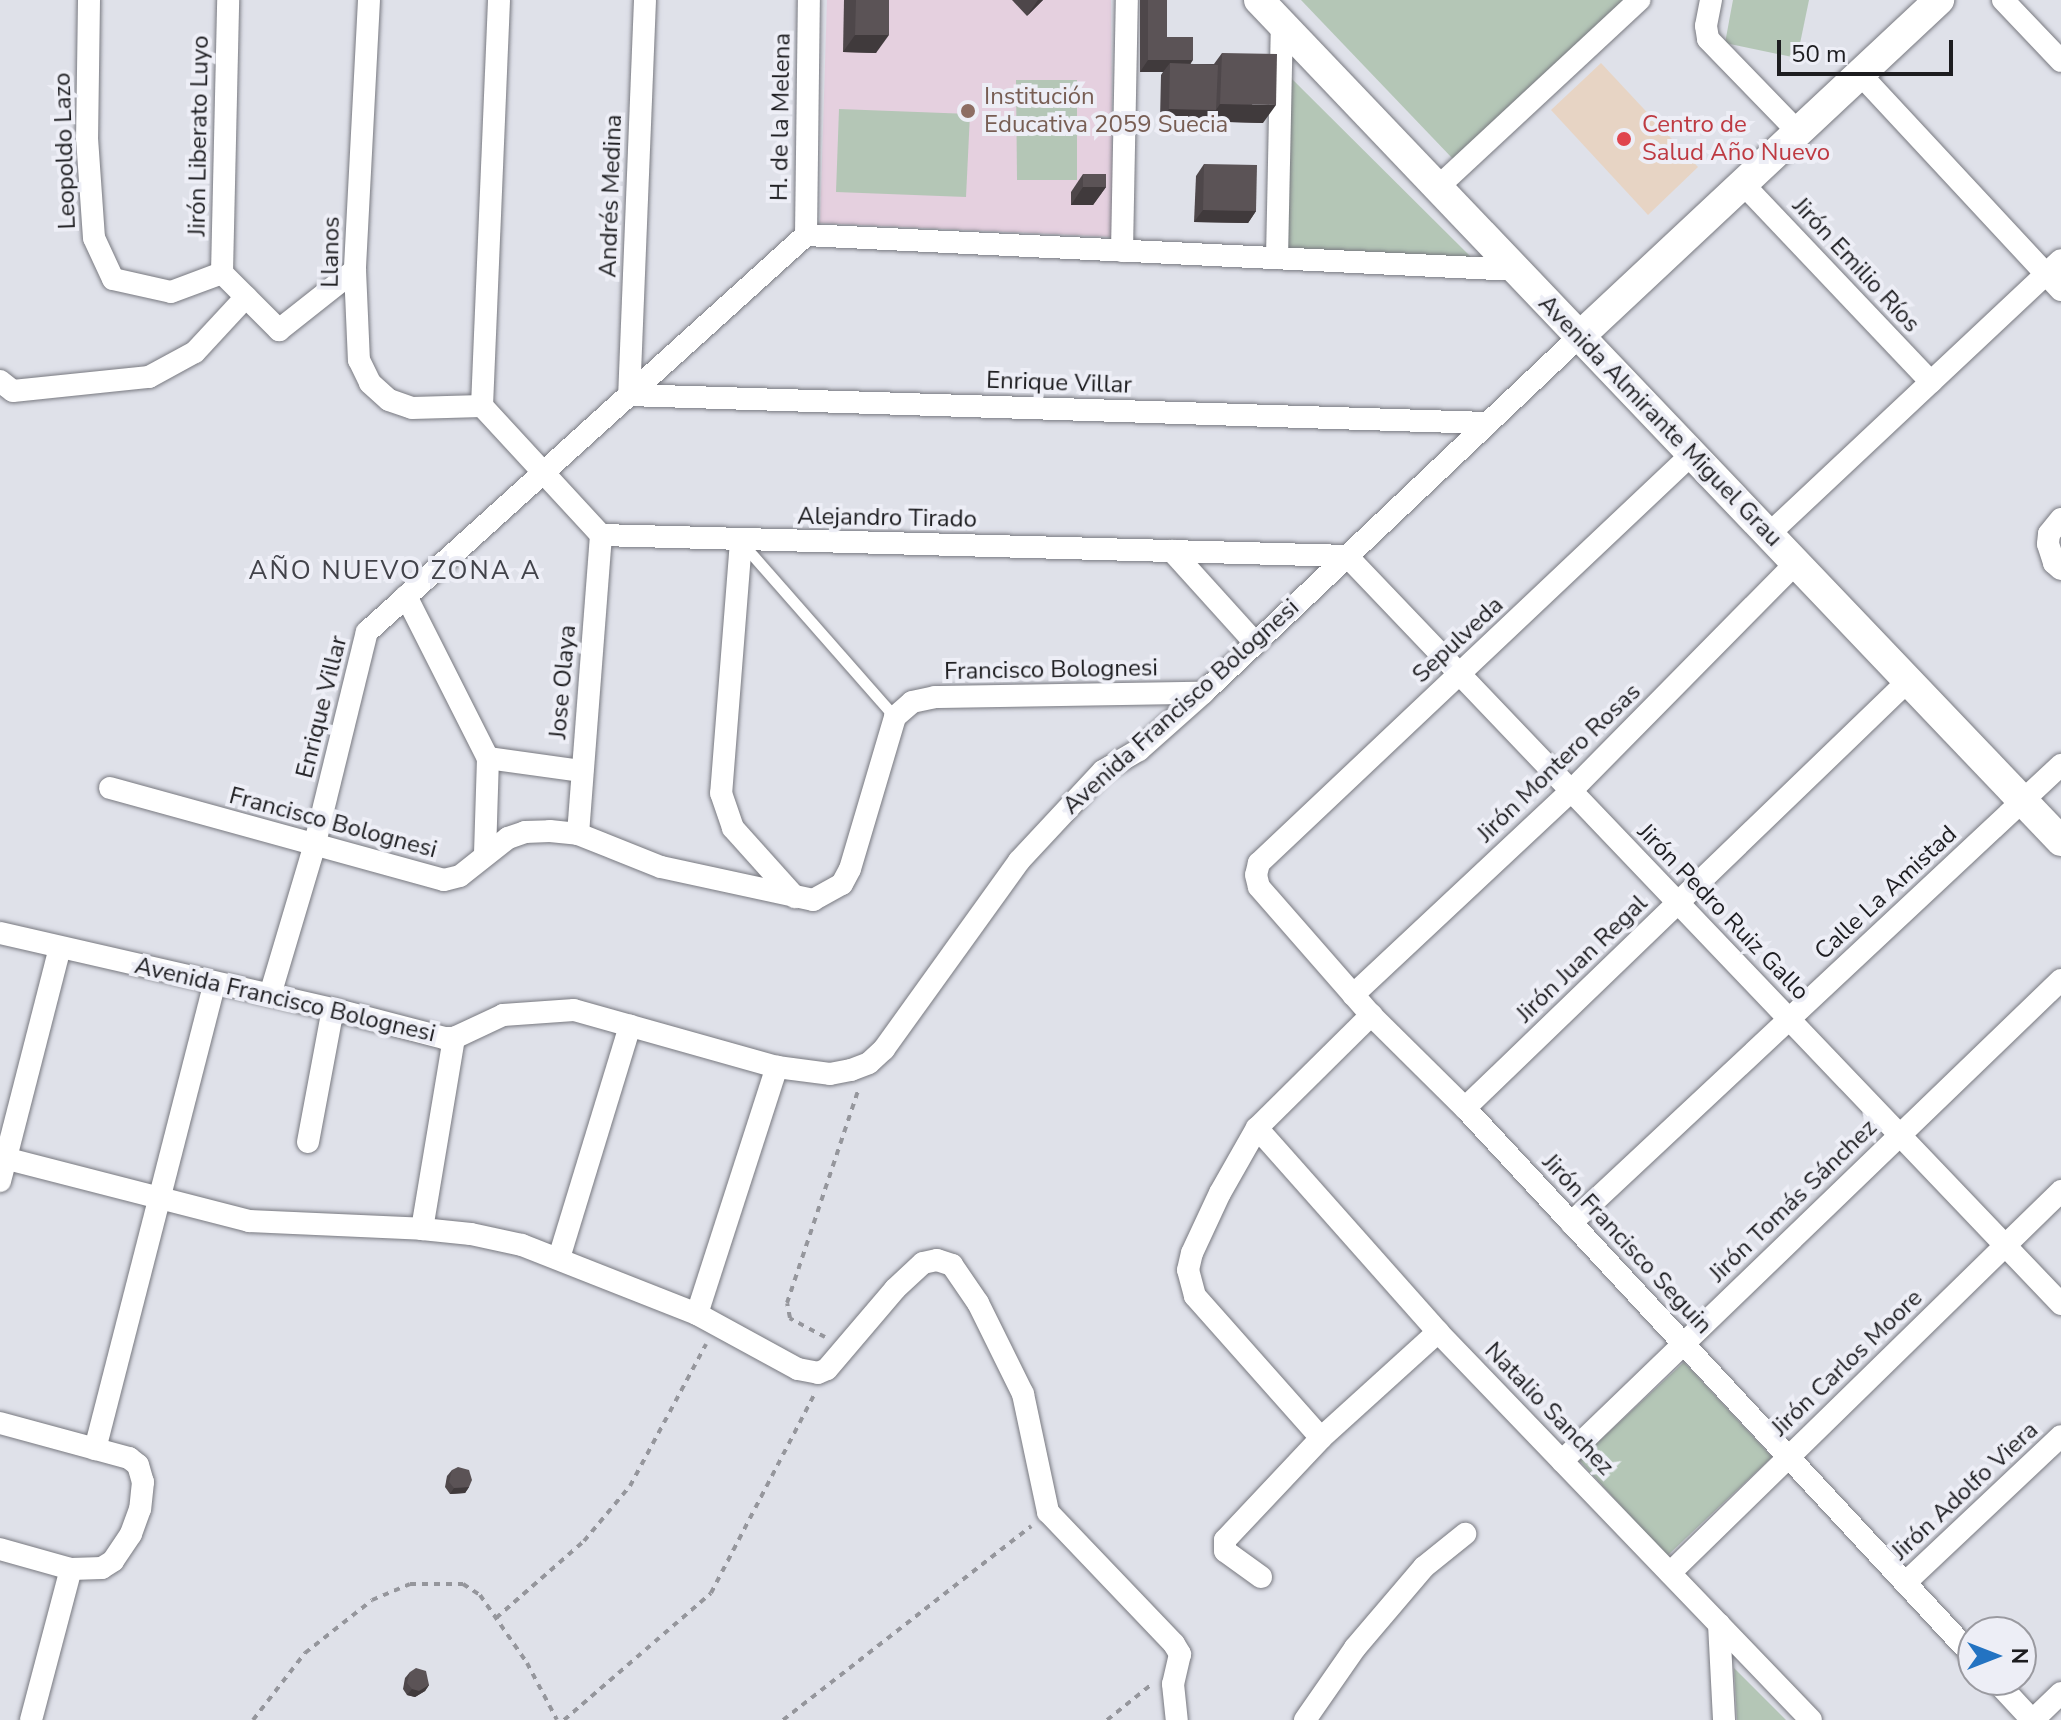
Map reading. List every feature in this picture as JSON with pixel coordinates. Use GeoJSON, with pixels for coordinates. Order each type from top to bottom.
{"type":"FeatureCollection","features":[{"type":"Feature","properties":{"kind":"street","name":"Leopoldo Lazo"},"geometry":{"type":"LineString","coordinates":[[89,0],[87,138],[94,238],[113,279],[171,292],[222,273]]}},
{"type":"Feature","properties":{"kind":"street","name":"Jirón Liberato Luyo"},"geometry":{"type":"LineString","coordinates":[[222,273],[228,0]]}},
{"type":"Feature","properties":{"kind":"street","name":"Llanos"},"geometry":{"type":"LineString","coordinates":[[369,0],[355,270],[359,360],[370,383],[389,400],[412,408],[482,406]]}},
{"type":"Feature","properties":{"kind":"street"},"geometry":{"type":"LineString","coordinates":[[499,0],[482,406],[601,535]]}},
{"type":"Feature","properties":{"kind":"street","name":"Andrés Medina"},"geometry":{"type":"LineString","coordinates":[[629,395],[645,0]]}},
{"type":"Feature","properties":{"kind":"street","name":"H. de la Melena"},"geometry":{"type":"LineString","coordinates":[[806,235],[809,0]]}},
{"type":"Feature","properties":{"kind":"street"},"geometry":{"type":"LineString","coordinates":[[1122,251],[1127,0]]}},
{"type":"Feature","properties":{"kind":"street","name":"Avenida Almirante Miguel Grau"},"geometry":{"type":"LineString","coordinates":[[1259,0],[2061,841]]}},
{"type":"Feature","properties":{"kind":"street"},"geometry":{"type":"LineString","coordinates":[[1438,187],[1639,0]]}},
{"type":"Feature","properties":{"kind":"street"},"geometry":{"type":"LineString","coordinates":[[1711,0],[1706,26],[1708,39],[1798,132]]}},
{"type":"Feature","properties":{"kind":"street","name":"Avenida Francisco Bolognesi"},"geometry":{"type":"LineString","coordinates":[[0,933],[454,1038],[503,1015],[574,1010],[777,1067],[830,1074],[869,1063],[884,1049],[1039,836],[1103,771],[1139,750],[1203,693],[1939,0]]}},
{"type":"Feature","properties":{"kind":"street"},"geometry":{"type":"LineString","coordinates":[[2003,0],[2061,61]]}},
{"type":"Feature","properties":{"kind":"street"},"geometry":{"type":"LineString","coordinates":[[1277,258],[1282,24]]}},
{"type":"Feature","properties":{"kind":"street"},"geometry":{"type":"LineString","coordinates":[[1769,534],[1931,382],[2056,275],[1860,74]]}},
{"type":"Feature","properties":{"kind":"street","name":"Jirón Emilio Ríos"},"geometry":{"type":"LineString","coordinates":[[1743,184],[1931,382]]}},
{"type":"Feature","properties":{"kind":"street"},"geometry":{"type":"LineString","coordinates":[[806,235],[1516,270]]}},
{"type":"Feature","properties":{"kind":"street","name":"Enrique Villar"},"geometry":{"type":"LineString","coordinates":[[270,995],[314,847],[367,632],[806,235]]}},
{"type":"Feature","properties":{"kind":"street"},"geometry":{"type":"LineString","coordinates":[[222,273],[279,330],[355,270]]}},
{"type":"Feature","properties":{"kind":"street"},"geometry":{"type":"LineString","coordinates":[[0,381],[13,391],[149,377],[195,352],[246,297]]}},
{"type":"Feature","properties":{"kind":"street","name":"Enrique Villar"},"geometry":{"type":"LineString","coordinates":[[629,395],[1488,423]]}},
{"type":"Feature","properties":{"kind":"street","name":"Sepulveda"},"geometry":{"type":"LineString","coordinates":[[1259,863],[1692,454]]}},
{"type":"Feature","properties":{"kind":"street"},"geometry":{"type":"LineString","coordinates":[[2061,519],[2049,534],[2048,544],[2054,563],[2061,569]]}},
{"type":"Feature","properties":{"kind":"street","name":"Alejandro Tirado"},"geometry":{"type":"LineString","coordinates":[[601,535],[1347,556]]}},
{"type":"Feature","properties":{"kind":"street","name":"Jose Olaya"},"geometry":{"type":"LineString","coordinates":[[578,834],[601,535]]}},
{"type":"Feature","properties":{"kind":"street"},"geometry":{"type":"LineString","coordinates":[[741,541],[721,793],[733,828],[795,897]]}},
{"type":"Feature","properties":{"kind":"street"},"geometry":{"type":"LineString","coordinates":[[1172,551],[1255,643]]}},
{"type":"Feature","properties":{"kind":"street","name":"Jirón Pedro Ruiz Gallo"},"geometry":{"type":"LineString","coordinates":[[1347,556],[2061,1304]]}},
{"type":"Feature","properties":{"kind":"street","name":"Jirón Montero Rosas"},"geometry":{"type":"LineString","coordinates":[[1353,995],[1571,791],[1796,563]]}},
{"type":"Feature","properties":{"kind":"street"},"geometry":{"type":"LineString","coordinates":[[406,596],[488,758],[485,854]]}},
{"type":"Feature","properties":{"kind":"street","name":"Jirón Juan Regal"},"geometry":{"type":"LineString","coordinates":[[1465,1108],[1908,681]]}},
{"type":"Feature","properties":{"kind":"street","name":"Francisco Bolognesi"},"geometry":{"type":"LineString","coordinates":[[110,788],[314,847],[444,880],[460,876],[485,854],[525,832],[578,834],[661,867],[813,900],[842,884],[858,847],[895,717],[912,702],[935,697],[1203,693]]}},
{"type":"Feature","properties":{"kind":"street"},"geometry":{"type":"LineString","coordinates":[[488,758],[582,771]]}},
{"type":"Feature","properties":{"kind":"street","name":"Calle La Amistad"},"geometry":{"type":"LineString","coordinates":[[1571,1223],[2061,765]]}},
{"type":"Feature","properties":{"kind":"street","name":"Jirón Francisco Seguin"},"geometry":{"type":"LineString","coordinates":[[1259,863],[1256,875],[1259,887],[1353,995],[1465,1108],[1957,1639]]}},
{"type":"Feature","properties":{"kind":"street"},"geometry":{"type":"LineString","coordinates":[[0,1181],[3,1157],[60,948]]}},
{"type":"Feature","properties":{"kind":"street","name":"Jirón Tomás Sánchez"},"geometry":{"type":"LineString","coordinates":[[1562,1461],[2061,980]]}},
{"type":"Feature","properties":{"kind":"street"},"geometry":{"type":"LineString","coordinates":[[95,1449],[215,983]]}},
{"type":"Feature","properties":{"kind":"street"},"geometry":{"type":"LineString","coordinates":[[308,1142],[333,1009]]}},
{"type":"Feature","properties":{"kind":"street"},"geometry":{"type":"LineString","coordinates":[[1321,1438],[1195,1296],[1190,1284],[1192,1253],[1220,1193],[1257,1128],[1371,1015]]}},
{"type":"Feature","properties":{"kind":"street"},"geometry":{"type":"LineString","coordinates":[[559,1258],[630,1026]]}},
{"type":"Feature","properties":{"kind":"street"},"geometry":{"type":"LineString","coordinates":[[422,1229],[454,1038]]}},
{"type":"Feature","properties":{"kind":"street"},"geometry":{"type":"LineString","coordinates":[[706,1319],[777,1067]]}},
{"type":"Feature","properties":{"kind":"street","name":"Natalio Sanchez"},"geometry":{"type":"LineString","coordinates":[[1257,1128],[1438,1332],[1811,1720]]}},
{"type":"Feature","properties":{"kind":"street"},"geometry":{"type":"LineString","coordinates":[[3,1157],[249,1221],[471,1234],[559,1258],[706,1319],[798,1369],[818,1373],[827,1369],[895,1289],[923,1263],[937,1260],[952,1265],[978,1303],[1023,1394],[1048,1512],[1174,1644],[1180,1654],[1173,1684],[1177,1720]]}},
{"type":"Feature","properties":{"kind":"street","name":"Jirón Carlos Moore"},"geometry":{"type":"LineString","coordinates":[[1670,1573],[2061,1191]]}},
{"type":"Feature","properties":{"kind":"street"},"geometry":{"type":"LineString","coordinates":[[1261,1577],[1225,1551],[1225,1540],[1321,1438],[1438,1332]]}},
{"type":"Feature","properties":{"kind":"street"},"geometry":{"type":"LineString","coordinates":[[0,1423],[129,1458],[138,1465],[143,1482],[140,1509],[131,1534],[113,1561],[91,1571],[71,1569],[0,1549]]}},
{"type":"Feature","properties":{"kind":"street","name":"Jirón Adolfo Viera"},"geometry":{"type":"LineString","coordinates":[[1905,1583],[2061,1436]]}},
{"type":"Feature","properties":{"kind":"street"},"geometry":{"type":"LineString","coordinates":[[1305,1720],[1355,1648],[1424,1567],[1465,1534]]}},
{"type":"Feature","properties":{"kind":"street"},"geometry":{"type":"LineString","coordinates":[[31,1720],[71,1569]]}},
{"type":"Feature","properties":{"kind":"street"},"geometry":{"type":"LineString","coordinates":[[1719,1624],[1724,1720]]}},
{"type":"Feature","properties":{"kind":"street"},"geometry":{"type":"LineString","coordinates":[[2010,1696],[2032,1720],[2061,1693]]}},
{"type":"Feature","properties":{"kind":"lane"},"geometry":{"type":"LineString","coordinates":[[741,541],[895,717]]}},
{"type":"Feature","properties":{"kind":"path"},"geometry":{"type":"LineString","coordinates":[[846,1347],[803,1328],[790,1318],[787,1303],[869,1063]]}},
{"type":"Feature","properties":{"kind":"path"},"geometry":{"type":"LineString","coordinates":[[496,1618],[584,1541],[630,1486],[706,1319]]}},
{"type":"Feature","properties":{"kind":"path"},"geometry":{"type":"LineString","coordinates":[[564,1720],[711,1593],[827,1369]]}},
{"type":"Feature","properties":{"kind":"path"},"geometry":{"type":"LineString","coordinates":[[783,1720],[1048,1512]]}},
{"type":"Feature","properties":{"kind":"path"},"geometry":{"type":"LineString","coordinates":[[253,1720],[305,1653],[372,1600],[410,1584],[463,1584],[480,1595],[527,1663],[557,1720]]}},
{"type":"Feature","properties":{"kind":"path"},"geometry":{"type":"LineString","coordinates":[[1107,1720],[1156,1681],[1173,1684]]}},
{"type":"Feature","properties":{"kind":"shaded area","name":"Institución Educativa 2059 Suecia"},"geometry":{"type":"Polygon","coordinates":[[[827,0],[1111,0],[1113,237],[820,223],[827,0]]]}},
{"type":"Feature","properties":{"kind":"shaded area","name":"Centro de Salud Año Nuevo"},"geometry":{"type":"Polygon","coordinates":[[[1601,63],[1698,167],[1648,215],[1551,110],[1601,63]]]}},
{"type":"Feature","properties":{"kind":"green space"},"geometry":{"type":"Polygon","coordinates":[[[1301,0],[1624,0],[1453,159],[1301,0]]]}},
{"type":"Feature","properties":{"kind":"green space"},"geometry":{"type":"Polygon","coordinates":[[[1733,0],[1809,0],[1797,58],[1725,43],[1733,0]]]}},
{"type":"Feature","properties":{"kind":"green space"},"geometry":{"type":"Polygon","coordinates":[[[1289,76],[1471,257],[1287,249],[1289,76]]]}},
{"type":"Feature","properties":{"kind":"green space"},"geometry":{"type":"Polygon","coordinates":[[[1016,80],[1077,80],[1077,180],[1017,180],[1016,80]]]}},
{"type":"Feature","properties":{"kind":"green space"},"geometry":{"type":"Polygon","coordinates":[[[839,109],[970,114],[966,197],[836,192],[839,109]]]}},
{"type":"Feature","properties":{"kind":"green space"},"geometry":{"type":"Polygon","coordinates":[[[1684,1362],[1772,1457],[1667,1556],[1579,1460],[1684,1362]]]}},
{"type":"Feature","properties":{"kind":"green space"},"geometry":{"type":"Polygon","coordinates":[[[1734,1668],[1786,1720],[1737,1720],[1734,1668]]]}},
{"type":"Feature","properties":{"kind":"building"},"geometry":{"type":"Polygon","coordinates":[[[856,0],[889,0],[889,35],[855,35],[856,0]]]}},
{"type":"Feature","properties":{"kind":"building"},"geometry":{"type":"Polygon","coordinates":[[[1148,0],[1167,0],[1167,37],[1193,37],[1193,60],[1148,60],[1148,0]]]}},
{"type":"Feature","properties":{"kind":"building"},"geometry":{"type":"Polygon","coordinates":[[[1222,53],[1277,54],[1276,105],[1220,104],[1222,53]]]}},
{"type":"Feature","properties":{"kind":"building"},"geometry":{"type":"Polygon","coordinates":[[[1170,63],[1218,65],[1216,110],[1169,109],[1170,63]]]}},
{"type":"Feature","properties":{"kind":"building"},"geometry":{"type":"Polygon","coordinates":[[[1204,164],[1257,165],[1256,211],[1203,210],[1204,164]]]}},
{"type":"Feature","properties":{"kind":"building"},"geometry":{"type":"Polygon","coordinates":[[[1083,174],[1106,174],[1106,187],[1083,187],[1083,174]]]}},
{"type":"Feature","properties":{"kind":"building"},"geometry":{"type":"Polygon","coordinates":[[[458,1467],[469,1470],[472,1480],[469,1487],[454,1488],[449,1482],[452,1470],[458,1467]]]}},
{"type":"Feature","properties":{"kind":"building"},"geometry":{"type":"Polygon","coordinates":[[[416,1668],[426,1671],[429,1685],[419,1691],[407,1683],[410,1672],[416,1668]]]}},
{"type":"Feature","properties":{"kind":"place","name":"Institución Educativa 2059 Suecia"},"geometry":{"type":"Point","coordinates":[968,111]}},
{"type":"Feature","properties":{"kind":"place","name":"Centro de Salud Año Nuevo"},"geometry":{"type":"Point","coordinates":[1624,139]}},
{"type":"Feature","properties":{"kind":"district","name":"AÑO NUEVO ZONA A"},"geometry":{"type":"Point","coordinates":[395,571]}}]}
